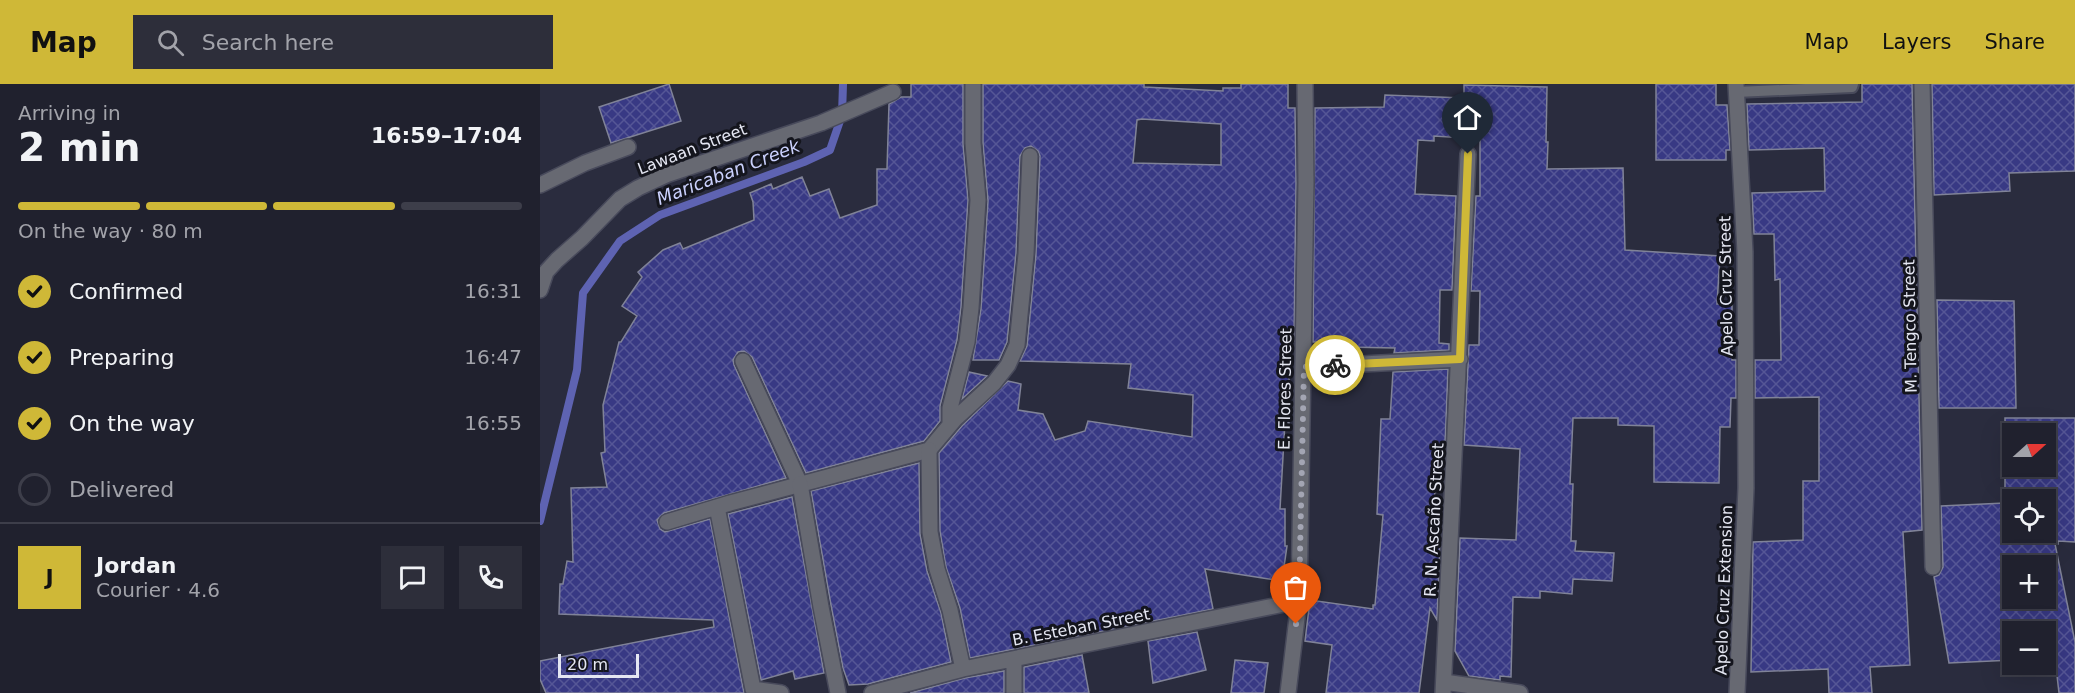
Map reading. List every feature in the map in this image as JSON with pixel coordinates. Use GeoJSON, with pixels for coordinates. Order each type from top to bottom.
{"type":"FeatureCollection","features":[{"type":"Feature","properties":{"kind":"street"},"geometry":{"type":"LineString","coordinates":[[950,425],[950,408],[967,342],[972,298],[978,200],[973,143],[973,84]]}},
{"type":"Feature","properties":{"kind":"street","name":"E. Flores Street"},"geometry":{"type":"LineString","coordinates":[[1288,693],[1299,601],[1304,367],[1305,84]]}},
{"type":"Feature","properties":{"kind":"street","name":"M. Tengco Street"},"geometry":{"type":"LineString","coordinates":[[1922,84],[1934,567]]}},
{"type":"Feature","properties":{"kind":"street","name":"Lawaan Street"},"geometry":{"type":"LineString","coordinates":[[540,290],[543,269],[620,199],[638,188],[666,175],[821,123],[861,106],[894,88]]}},
{"type":"Feature","properties":{"kind":"street","name":"Apelo Cruz Street"},"geometry":{"type":"LineString","coordinates":[[1736,88],[1745,252],[1746,488]]}},
{"type":"Feature","properties":{"kind":"street"},"geometry":{"type":"LineString","coordinates":[[540,184],[585,163],[628,147]]}},
{"type":"Feature","properties":{"kind":"street","name":"R. N. Ascaño Street"},"geometry":{"type":"LineString","coordinates":[[1468,154],[1443,688],[1520,693]]}},
{"type":"Feature","properties":{"kind":"street"},"geometry":{"type":"LineString","coordinates":[[667,522],[929,450],[950,425],[994,383],[1008,365],[1017,345],[1026,254],[1030,156]]}},
{"type":"Feature","properties":{"kind":"street"},"geometry":{"type":"LineString","coordinates":[[1304,367],[1460,359]]}},
{"type":"Feature","properties":{"kind":"street"},"geometry":{"type":"LineString","coordinates":[[743,361],[800,484],[820,607],[838,693]]}},
{"type":"Feature","properties":{"kind":"street"},"geometry":{"type":"LineString","coordinates":[[929,450],[930,532],[937,569],[950,610],[963,669]]}},
{"type":"Feature","properties":{"kind":"street","name":"Apelo Cruz Extension"},"geometry":{"type":"LineString","coordinates":[[1737,693],[1746,488]]}},
{"type":"Feature","properties":{"kind":"street"},"geometry":{"type":"LineString","coordinates":[[717,507],[753,689],[781,693]]}},
{"type":"Feature","properties":{"kind":"street","name":"B. Esteban Street"},"geometry":{"type":"LineString","coordinates":[[872,693],[963,669],[1299,601]]}},
{"type":"Feature","properties":{"kind":"street"},"geometry":{"type":"LineString","coordinates":[[1014,659],[1014,693]]}},
{"type":"Feature","properties":{"kind":"lane"},"geometry":{"type":"LineString","coordinates":[[1736,88],[1852,87],[1853,84]]}},
{"type":"Feature","properties":{"kind":"building"},"geometry":{"type":"Polygon","coordinates":[[[669,84],[681,121],[611,143],[599,107],[669,84]]]}},
{"type":"Feature","properties":{"kind":"building"},"geometry":{"type":"Polygon","coordinates":[[[911,84],[963,84],[963,144],[968,200],[961,307],[957,340],[940,406],[940,421],[924,441],[806,473],[752,357],[744,351],[738,352],[733,360],[734,365],[786,478],[664,513],[657,520],[660,529],[665,532],[710,519],[744,693],[546,693],[540,679],[540,661],[714,627],[713,620],[559,614],[560,584],[563,584],[567,561],[573,562],[571,488],[607,487],[601,453],[605,452],[603,405],[619,342],[637,316],[622,306],[642,277],[638,272],[663,250],[680,243],[683,249],[754,220],[750,193],[771,184],[773,189],[802,177],[810,196],[829,189],[840,218],[877,205],[877,169],[887,169],[889,104],[901,97],[911,97],[911,84]]]}},
{"type":"Feature","properties":{"kind":"building"},"geometry":{"type":"Polygon","coordinates":[[[983,84],[1144,84],[1144,87],[1223,91],[1223,88],[1241,88],[1241,84],[1288,84],[1288,108],[1295,108],[1296,183],[1294,341],[1289,341],[1289,423],[1285,422],[1280,509],[1285,509],[1285,546],[1287,546],[1282,581],[1205,569],[1213,609],[970,658],[960,608],[946,567],[940,531],[939,453],[962,426],[1008,381],[1021,384],[1018,410],[1043,414],[1055,440],[1085,431],[1088,421],[1192,437],[1193,395],[1128,388],[1131,364],[1020,361],[1027,346],[1036,254],[1040,156],[1038,151],[1031,146],[1025,148],[1020,156],[1016,253],[1007,342],[999,360],[973,360],[981,309],[988,201],[983,143],[983,84]],[[1137,120],[1133,163],[1221,165],[1221,124],[1137,120]]]}},
{"type":"Feature","properties":{"kind":"building"},"geometry":{"type":"Polygon","coordinates":[[[1656,84],[1716,84],[1716,105],[1727,105],[1730,150],[1726,150],[1726,160],[1656,160],[1656,84]]]}},
{"type":"Feature","properties":{"kind":"building"},"geometry":{"type":"Polygon","coordinates":[[[1862,84],[1912,84],[1922,530],[1903,532],[1910,665],[1870,667],[1872,693],[1829,693],[1828,669],[1751,672],[1753,542],[1803,540],[1803,481],[1819,481],[1819,397],[1755,398],[1755,360],[1781,360],[1780,279],[1775,280],[1774,234],[1754,234],[1752,193],[1825,191],[1824,148],[1749,150],[1747,104],[1862,102],[1862,84]]]}},
{"type":"Feature","properties":{"kind":"building"},"geometry":{"type":"Polygon","coordinates":[[[1932,84],[2075,84],[2075,171],[2009,173],[2010,191],[1934,195],[1932,84]]]}},
{"type":"Feature","properties":{"kind":"building"},"geometry":{"type":"Polygon","coordinates":[[[1464,85],[1547,87],[1547,169],[1623,168],[1625,250],[1720,256],[1717,304],[1732,304],[1732,360],[1736,360],[1736,398],[1731,398],[1730,427],[1720,427],[1719,483],[1654,482],[1654,426],[1618,425],[1618,418],[1573,418],[1570,484],[1573,484],[1571,541],[1576,541],[1575,551],[1614,553],[1612,581],[1573,579],[1572,594],[1540,591],[1540,598],[1513,597],[1511,677],[1500,676],[1500,680],[1469,676],[1455,651],[1460,538],[1516,540],[1520,449],[1464,445],[1469,345],[1479,345],[1480,291],[1471,291],[1476,196],[1480,196],[1480,139],[1434,136],[1434,141],[1418,140],[1415,194],[1456,196],[1452,290],[1440,290],[1439,343],[1449,344],[1449,350],[1394,353],[1395,348],[1347,347],[1347,342],[1313,342],[1315,108],[1384,107],[1385,95],[1464,98],[1464,85]]]}},
{"type":"Feature","properties":{"kind":"building"},"geometry":{"type":"Polygon","coordinates":[[[1937,300],[2014,301],[2016,408],[1939,408],[1937,300]]]}},
{"type":"Feature","properties":{"kind":"building"},"geometry":{"type":"Polygon","coordinates":[[[1448,369],[1445,445],[1438,444],[1432,537],[1440,537],[1437,620],[1430,608],[1419,693],[1326,693],[1332,645],[1305,641],[1310,600],[1373,609],[1375,605],[1383,515],[1377,514],[1381,419],[1390,419],[1393,372],[1448,369]]]}},
{"type":"Feature","properties":{"kind":"building"},"geometry":{"type":"Polygon","coordinates":[[[969,372],[987,376],[962,399],[969,372]]]}},
{"type":"Feature","properties":{"kind":"building"},"geometry":{"type":"Polygon","coordinates":[[[2005,418],[2075,418],[2075,542],[2058,541],[2058,544],[2055,544],[2075,642],[2075,693],[2059,693],[2056,667],[2056,621],[2002,621],[2002,661],[1949,663],[1934,577],[1939,575],[1943,567],[1941,506],[2002,503],[2002,543],[2056,543],[2056,489],[2005,489],[2005,477],[2056,477],[2056,423],[2005,423],[2005,418]]]}},
{"type":"Feature","properties":{"kind":"building"},"geometry":{"type":"Polygon","coordinates":[[[919,463],[920,534],[927,571],[941,613],[951,662],[868,684],[849,685],[843,668],[811,491],[919,463]]]}},
{"type":"Feature","properties":{"kind":"building"},"geometry":{"type":"Polygon","coordinates":[[[792,497],[824,673],[795,679],[793,671],[761,680],[728,514],[792,497]]]}},
{"type":"Feature","properties":{"kind":"building"},"geometry":{"type":"Polygon","coordinates":[[[1197,632],[1206,670],[1153,683],[1148,641],[1197,632]]]}},
{"type":"Feature","properties":{"kind":"building"},"geometry":{"type":"Polygon","coordinates":[[[1082,655],[1089,693],[1024,693],[1024,667],[1082,655]]]}},
{"type":"Feature","properties":{"kind":"building"},"geometry":{"type":"Polygon","coordinates":[[[1235,660],[1268,663],[1264,693],[1231,693],[1235,660]]]}},
{"type":"Feature","properties":{"kind":"building"},"geometry":{"type":"Polygon","coordinates":[[[1004,671],[1004,693],[910,693],[965,678],[1004,671]]]}},
{"type":"Feature","properties":{"kind":"waterway","name":"Maricaban Creek"},"geometry":{"type":"LineString","coordinates":[[540,521],[577,370],[583,293],[620,241],[660,215],[804,162],[830,150],[842,115],[843,84]]}},
{"type":"Feature","properties":{"kind":"way so far"},"geometry":{"type":"LineString","coordinates":[[1296,624],[1299,601],[1304,367],[1335,365]]}},
{"type":"Feature","properties":{"kind":"route"},"geometry":{"type":"LineString","coordinates":[[1335,365],[1460,359],[1468,154]]}}]}
